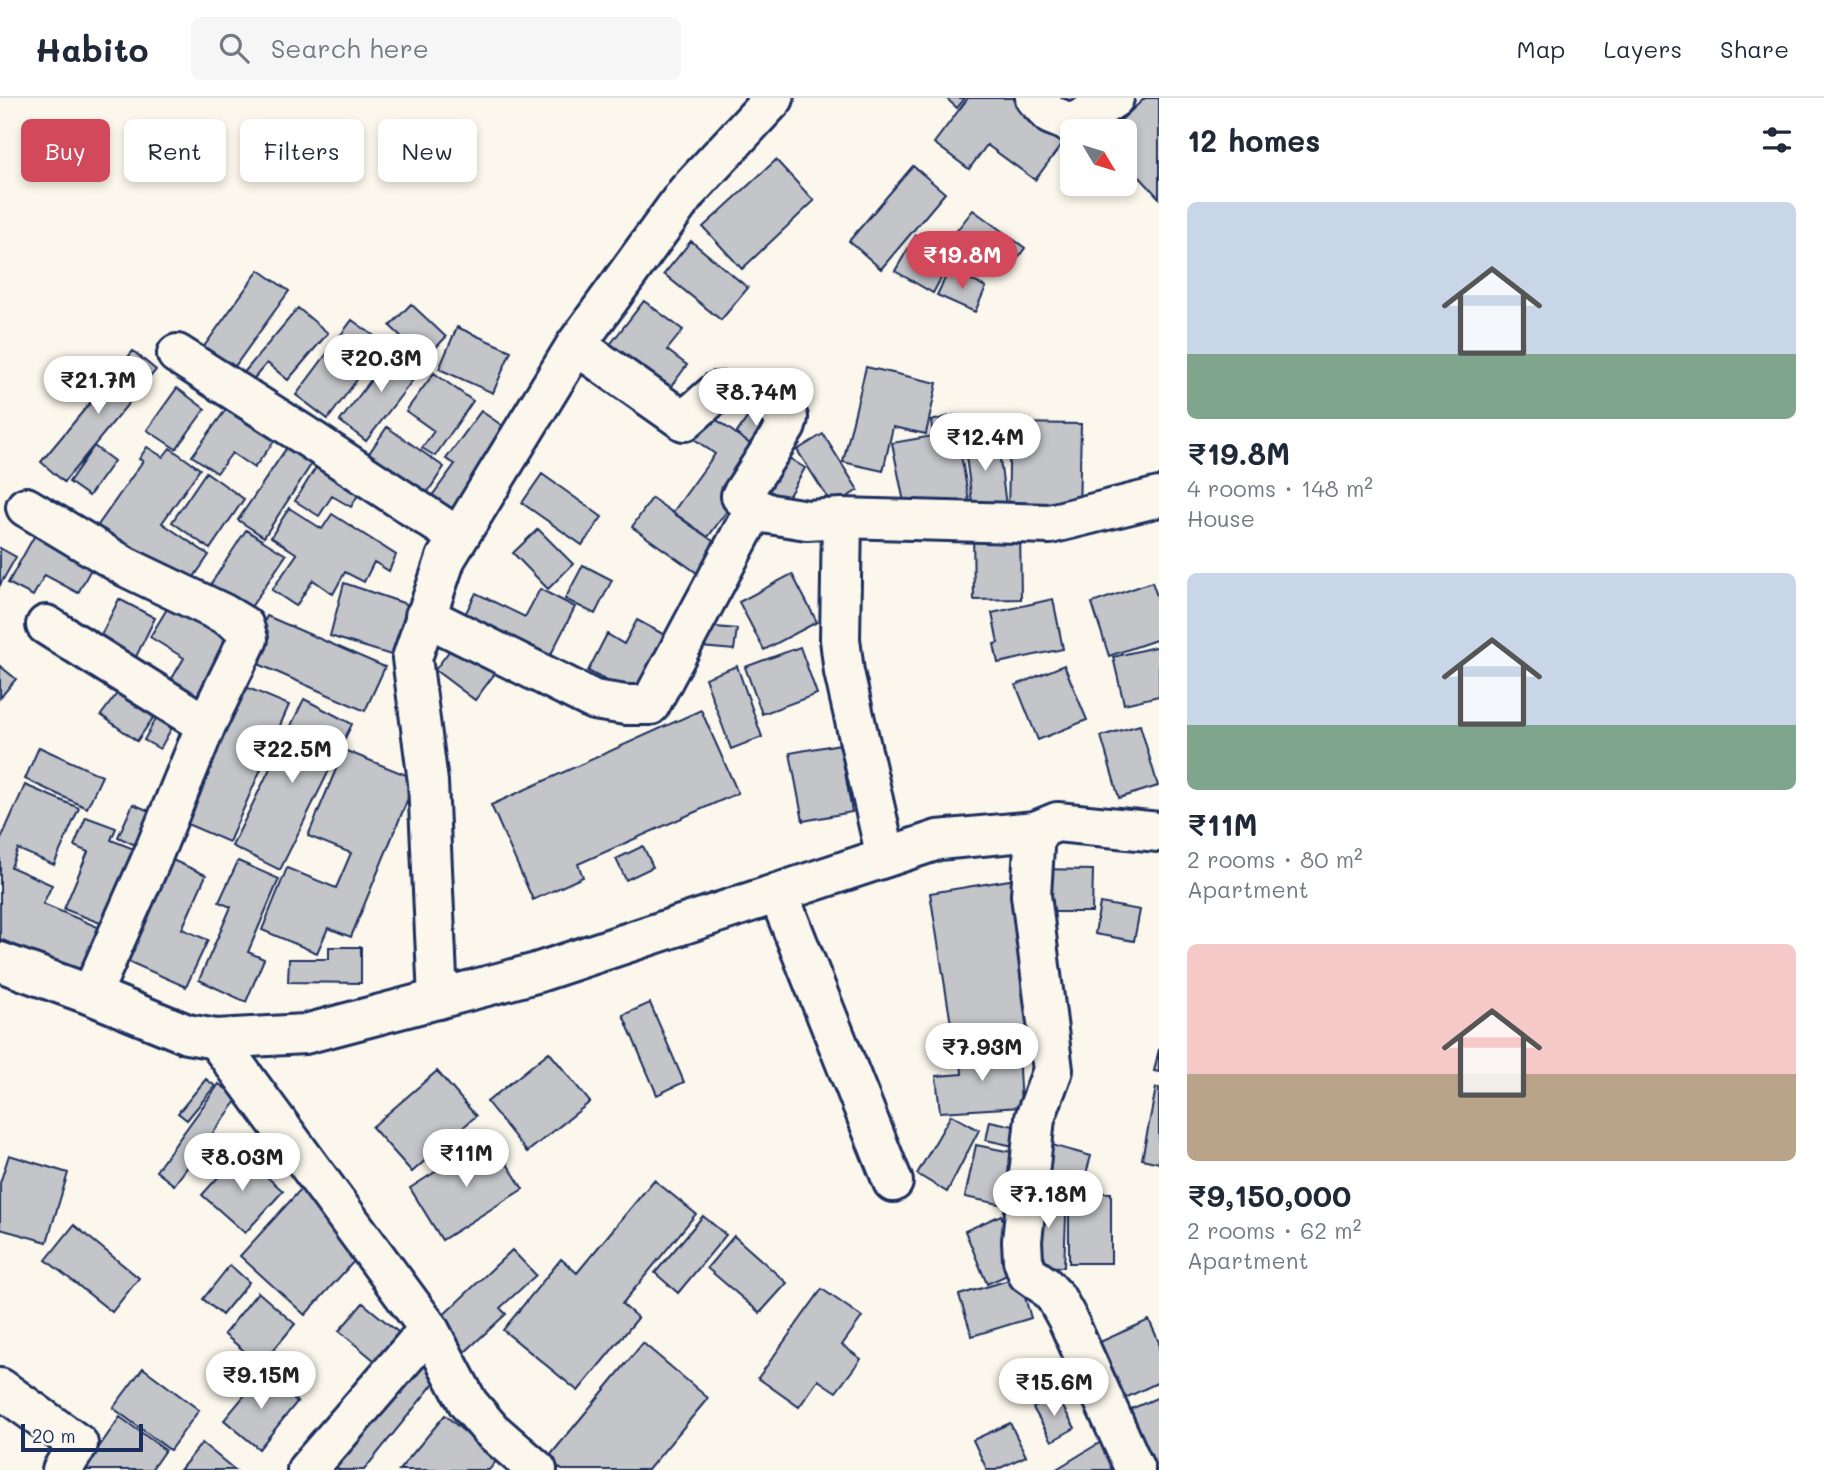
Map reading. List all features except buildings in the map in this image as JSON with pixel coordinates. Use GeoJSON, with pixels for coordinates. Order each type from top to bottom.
{"type":"FeatureCollection","features":[{"type":"Feature","properties":{"kind":"street"},"geometry":{"type":"LineString","coordinates":[[439,999],[428,782],[412,658],[446,558],[576,345],[687,192],[774,98]]}},
{"type":"Feature","properties":{"kind":"street"},"geometry":{"type":"LineString","coordinates":[[1035,98],[1051,115],[1068,122],[1083,118],[1114,98]]}},
{"type":"Feature","properties":{"kind":"street"},"geometry":{"type":"LineString","coordinates":[[576,345],[684,421],[717,392],[751,392],[783,412],[788,418],[786,426],[741,496],[755,508],[770,514],[807,520],[842,518],[1050,524],[1159,497]]}},
{"type":"Feature","properties":{"kind":"street"},"geometry":{"type":"LineString","coordinates":[[177,354],[307,436],[458,537]]}},
{"type":"Feature","properties":{"kind":"street"},"geometry":{"type":"LineString","coordinates":[[26,507],[126,567],[225,614],[244,626],[248,639],[206,725],[150,862],[91,995]]}},
{"type":"Feature","properties":{"kind":"street"},"geometry":{"type":"LineString","coordinates":[[425,616],[594,700],[626,705],[650,705],[755,508]]}},
{"type":"Feature","properties":{"kind":"street"},"geometry":{"type":"LineString","coordinates":[[842,518],[840,639],[844,672],[886,858]]}},
{"type":"Feature","properties":{"kind":"street"},"geometry":{"type":"LineString","coordinates":[[46,625],[206,725]]}},
{"type":"Feature","properties":{"kind":"street"},"geometry":{"type":"LineString","coordinates":[[0,962],[187,1034],[216,1039],[305,1034],[536,973],[938,840],[1035,831],[1058,822],[1159,832]]}},
{"type":"Feature","properties":{"kind":"street"},"geometry":{"type":"LineString","coordinates":[[1035,831],[1031,895],[1054,1070],[1035,1118],[1022,1241],[1023,1260],[1028,1274],[1056,1298],[1068,1318],[1135,1470]]}},
{"type":"Feature","properties":{"kind":"street"},"geometry":{"type":"LineString","coordinates":[[778,893],[892,1182]]}},
{"type":"Feature","properties":{"kind":"street"},"geometry":{"type":"LineString","coordinates":[[216,1039],[429,1329],[468,1403],[491,1430],[537,1470]]}},
{"type":"Feature","properties":{"kind":"street"},"geometry":{"type":"LineString","coordinates":[[307,1470],[429,1329]]}},
{"type":"Feature","properties":{"kind":"street"},"geometry":{"type":"LineString","coordinates":[[0,1388],[78,1444],[62,1470]]}}]}
